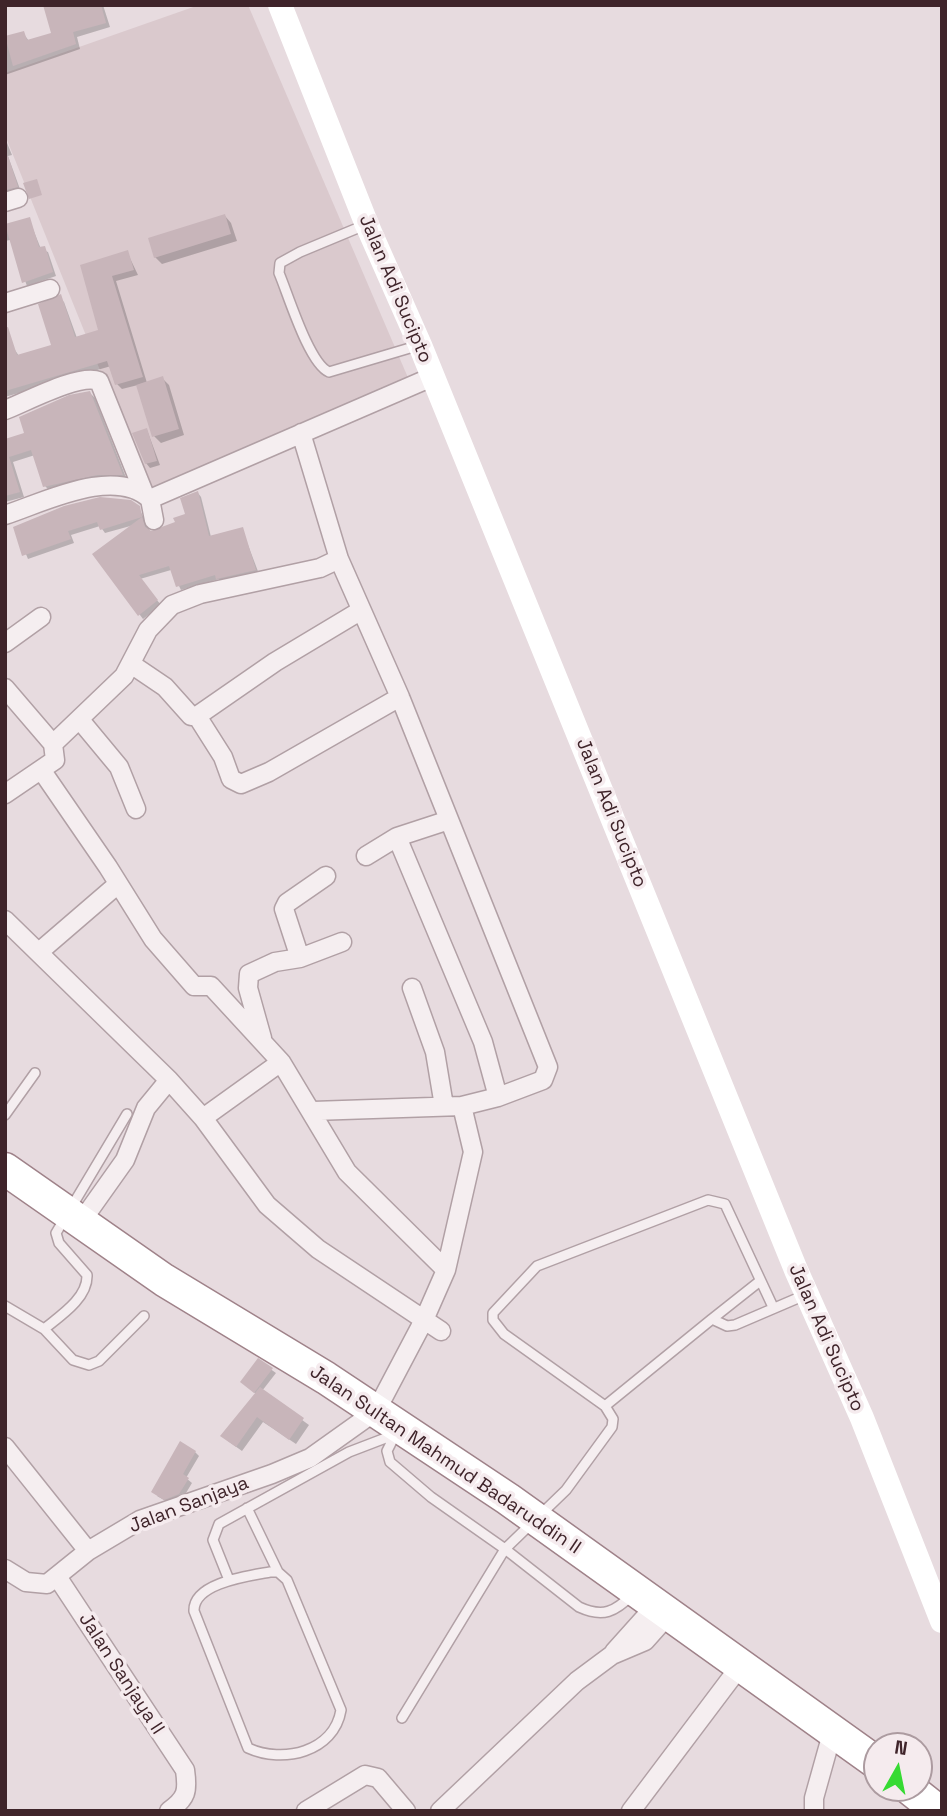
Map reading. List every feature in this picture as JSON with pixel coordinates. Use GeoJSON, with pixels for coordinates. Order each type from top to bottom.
{"type":"FeatureCollection","features":[{"type":"Feature","properties":{"kind":"highway","name":"Jalan Sultan Mahmud Badaruddin II"},"geometry":{"type":"LineString","coordinates":[[5,1169],[164,1280],[326,1377],[391,1425],[536,1518],[863,1752]]}},
{"type":"Feature","properties":{"kind":"street","name":"Jalan Adi Sucipto"},"geometry":{"type":"LineString","coordinates":[[280,5],[367,225],[420,345],[806,1294],[862,1418],[942,1621]]}},
{"type":"Feature","properties":{"kind":"street"},"geometry":{"type":"LineString","coordinates":[[5,303],[50,289]]}},
{"type":"Feature","properties":{"kind":"street"},"geometry":{"type":"LineString","coordinates":[[5,515],[102,484],[113,484],[147,496],[432,377]]}},
{"type":"Feature","properties":{"kind":"street"},"geometry":{"type":"LineString","coordinates":[[5,410],[69,384],[89,379],[99,381],[147,496],[154,520]]}},
{"type":"Feature","properties":{"kind":"street"},"geometry":{"type":"LineString","coordinates":[[300,433],[339,559],[400,696],[548,1067],[543,1080],[498,1097],[453,1106],[313,1111]]}},
{"type":"Feature","properties":{"kind":"street"},"geometry":{"type":"LineString","coordinates":[[54,744],[124,676],[148,629],[172,605],[200,594],[320,568],[339,559]]}},
{"type":"Feature","properties":{"kind":"street"},"geometry":{"type":"LineString","coordinates":[[131,664],[165,687],[191,716],[197,716],[275,662],[360,611]]}},
{"type":"Feature","properties":{"kind":"street"},"geometry":{"type":"LineString","coordinates":[[5,643],[41,617]]}},
{"type":"Feature","properties":{"kind":"street"},"geometry":{"type":"LineString","coordinates":[[197,716],[223,757],[231,779],[241,784],[269,772],[400,696]]}},
{"type":"Feature","properties":{"kind":"street"},"geometry":{"type":"LineString","coordinates":[[5,794],[55,760],[54,744],[9,700]]}},
{"type":"Feature","properties":{"kind":"street"},"geometry":{"type":"LineString","coordinates":[[80,720],[119,767],[136,809]]}},
{"type":"Feature","properties":{"kind":"street"},"geometry":{"type":"LineString","coordinates":[[42,771],[153,939],[194,986],[211,986],[248,1028],[262,1038],[313,1111],[347,1172],[446,1270]]}},
{"type":"Feature","properties":{"kind":"street"},"geometry":{"type":"LineString","coordinates":[[366,856],[397,836],[449,820]]}},
{"type":"Feature","properties":{"kind":"street"},"geometry":{"type":"LineString","coordinates":[[397,836],[483,1042],[498,1097]]}},
{"type":"Feature","properties":{"kind":"street"},"geometry":{"type":"LineString","coordinates":[[300,958],[284,909],[287,903],[326,876]]}},
{"type":"Feature","properties":{"kind":"street"},"geometry":{"type":"LineString","coordinates":[[38,952],[118,884]]}},
{"type":"Feature","properties":{"kind":"street"},"geometry":{"type":"LineString","coordinates":[[5,920],[169,1080],[202,1118],[267,1205],[318,1249],[441,1331]]}},
{"type":"Feature","properties":{"kind":"street"},"geometry":{"type":"LineString","coordinates":[[262,1038],[248,988],[249,974],[275,962],[300,958],[342,942]]}},
{"type":"Feature","properties":{"kind":"street"},"geometry":{"type":"LineString","coordinates":[[391,1425],[425,1320],[446,1270],[473,1152],[453,1106],[412,988]]}},
{"type":"Feature","properties":{"kind":"street"},"geometry":{"type":"LineString","coordinates":[[202,1118],[281,1062]]}},
{"type":"Feature","properties":{"kind":"street"},"geometry":{"type":"LineString","coordinates":[[75,1218],[125,1160],[146,1108],[169,1080]]}},
{"type":"Feature","properties":{"kind":"street","name":"Jalan Sanjaya"},"geometry":{"type":"LineString","coordinates":[[58,1578],[88,1551],[140,1520],[272,1474],[391,1425]]}},
{"type":"Feature","properties":{"kind":"street"},"geometry":{"type":"LineString","coordinates":[[5,1447],[88,1551]]}},
{"type":"Feature","properties":{"kind":"street"},"geometry":{"type":"LineString","coordinates":[[5,1569],[26,1582],[37,1584],[47,1584],[58,1578]]}},
{"type":"Feature","properties":{"kind":"street","name":"Jalan Sanjaya II"},"geometry":{"type":"LineString","coordinates":[[58,1578],[185,1770],[188,1791],[185,1798],[169,1811]]}},
{"type":"Feature","properties":{"kind":"street"},"geometry":{"type":"LineString","coordinates":[[440,1811],[578,1681],[612,1655],[645,1641],[655,1602]]}},
{"type":"Feature","properties":{"kind":"street"},"geometry":{"type":"LineString","coordinates":[[631,1811],[741,1665]]}},
{"type":"Feature","properties":{"kind":"street"},"geometry":{"type":"LineString","coordinates":[[814,1811],[814,1798],[833,1730]]}},
{"type":"Feature","properties":{"kind":"street"},"geometry":{"type":"LineString","coordinates":[[306,1811],[365,1774],[378,1778],[406,1811]]}},
{"type":"Feature","properties":{"kind":"lane"},"geometry":{"type":"LineString","coordinates":[[367,225],[280,263],[279,272],[312,352],[319,367],[329,372],[420,345]]}},
{"type":"Feature","properties":{"kind":"lane"},"geometry":{"type":"LineString","coordinates":[[5,1115],[35,1073]]}},
{"type":"Feature","properties":{"kind":"lane"},"geometry":{"type":"LineString","coordinates":[[44,1329],[72,1306],[87,1283],[87,1275],[56,1238],[56,1233],[75,1218],[127,1114]]}},
{"type":"Feature","properties":{"kind":"lane"},"geometry":{"type":"LineString","coordinates":[[401,1718],[505,1549],[578,1476],[612,1427],[613,1419],[605,1406],[495,1326],[493,1313],[537,1266],[708,1200],[719,1200],[725,1204],[773,1307]]}},
{"type":"Feature","properties":{"kind":"lane"},"geometry":{"type":"LineString","coordinates":[[605,1406],[760,1281]]}},
{"type":"Feature","properties":{"kind":"lane"},"geometry":{"type":"LineString","coordinates":[[712,1319],[727,1326],[735,1325],[806,1294]]}},
{"type":"Feature","properties":{"kind":"lane"},"geometry":{"type":"LineString","coordinates":[[5,1306],[44,1329],[73,1360],[89,1365],[99,1361],[144,1316]]}},
{"type":"Feature","properties":{"kind":"lane"},"geometry":{"type":"LineString","coordinates":[[229,1580],[215,1551],[214,1532],[219,1524],[304,1479],[391,1425]]}},
{"type":"Feature","properties":{"kind":"lane"},"geometry":{"type":"LineString","coordinates":[[391,1425],[387,1451],[390,1462],[432,1497],[505,1549],[579,1607],[593,1614],[606,1614],[619,1608],[655,1602]]}},
{"type":"Feature","properties":{"kind":"lane"},"geometry":{"type":"LineString","coordinates":[[247,1508],[278,1572],[287,1580],[341,1710],[339,1724],[328,1737],[291,1757],[266,1757],[248,1748],[194,1611],[194,1602],[198,1595],[229,1580],[278,1572]]}},
{"type":"Feature","properties":{"kind":"shaded area"},"geometry":{"type":"Polygon","coordinates":[[[199,5],[248,5],[409,380],[148,489],[5,135],[5,73],[199,5]]]}},
{"type":"Feature","properties":{"kind":"building"},"geometry":{"type":"Polygon","coordinates":[[[43,5],[101,5],[106,23],[73,32],[76,44],[13,66],[5,36],[24,31],[27,40],[51,33],[43,5]]]}},
{"type":"Feature","properties":{"kind":"building"},"geometry":{"type":"Polygon","coordinates":[[[8,156],[18,187],[5,190],[5,157],[8,156]]]}},
{"type":"Feature","properties":{"kind":"building"},"geometry":{"type":"Polygon","coordinates":[[[37,179],[42,195],[29,199],[23,183],[37,179]]]}},
{"type":"Feature","properties":{"kind":"building"},"geometry":{"type":"Polygon","coordinates":[[[225,214],[231,234],[154,258],[148,238],[225,214]]]}},
{"type":"Feature","properties":{"kind":"building"},"geometry":{"type":"Polygon","coordinates":[[[30,217],[39,247],[45,246],[53,272],[22,283],[5,224],[30,217]]]}},
{"type":"Feature","properties":{"kind":"building"},"geometry":{"type":"Polygon","coordinates":[[[128,250],[134,270],[112,276],[143,377],[115,385],[107,361],[5,391],[5,328],[8,327],[17,355],[51,345],[38,304],[61,294],[75,337],[98,330],[80,265],[128,250]]]}},
{"type":"Feature","properties":{"kind":"building"},"geometry":{"type":"Polygon","coordinates":[[[163,376],[179,429],[152,437],[136,385],[163,376]]]}},
{"type":"Feature","properties":{"kind":"building"},"geometry":{"type":"Polygon","coordinates":[[[90,391],[123,475],[97,475],[43,487],[31,450],[9,457],[20,492],[5,496],[5,439],[24,433],[19,417],[69,395],[90,391]]]}},
{"type":"Feature","properties":{"kind":"building"},"geometry":{"type":"Polygon","coordinates":[[[147,428],[157,461],[145,464],[132,433],[147,428]]]}},
{"type":"Feature","properties":{"kind":"building"},"geometry":{"type":"Polygon","coordinates":[[[198,491],[209,536],[243,527],[256,570],[216,579],[215,575],[176,587],[169,566],[139,575],[158,600],[138,616],[92,554],[142,517],[145,527],[151,531],[175,522],[173,518],[185,514],[180,498],[198,491]]]}},
{"type":"Feature","properties":{"kind":"building"},"geometry":{"type":"Polygon","coordinates":[[[100,497],[131,500],[140,506],[142,517],[100,530],[97,522],[68,531],[71,539],[22,556],[13,527],[64,506],[100,497]]]}},
{"type":"Feature","properties":{"kind":"building"},"geometry":{"type":"Polygon","coordinates":[[[258,1358],[273,1368],[254,1393],[240,1382],[258,1358]]]}},
{"type":"Feature","properties":{"kind":"building"},"geometry":{"type":"Polygon","coordinates":[[[260,1387],[304,1418],[289,1440],[257,1417],[236,1447],[220,1436],[260,1387]]]}},
{"type":"Feature","properties":{"kind":"building"},"geometry":{"type":"Polygon","coordinates":[[[180,1441],[196,1451],[183,1474],[189,1478],[179,1494],[164,1500],[151,1492],[180,1441]]]}}]}
